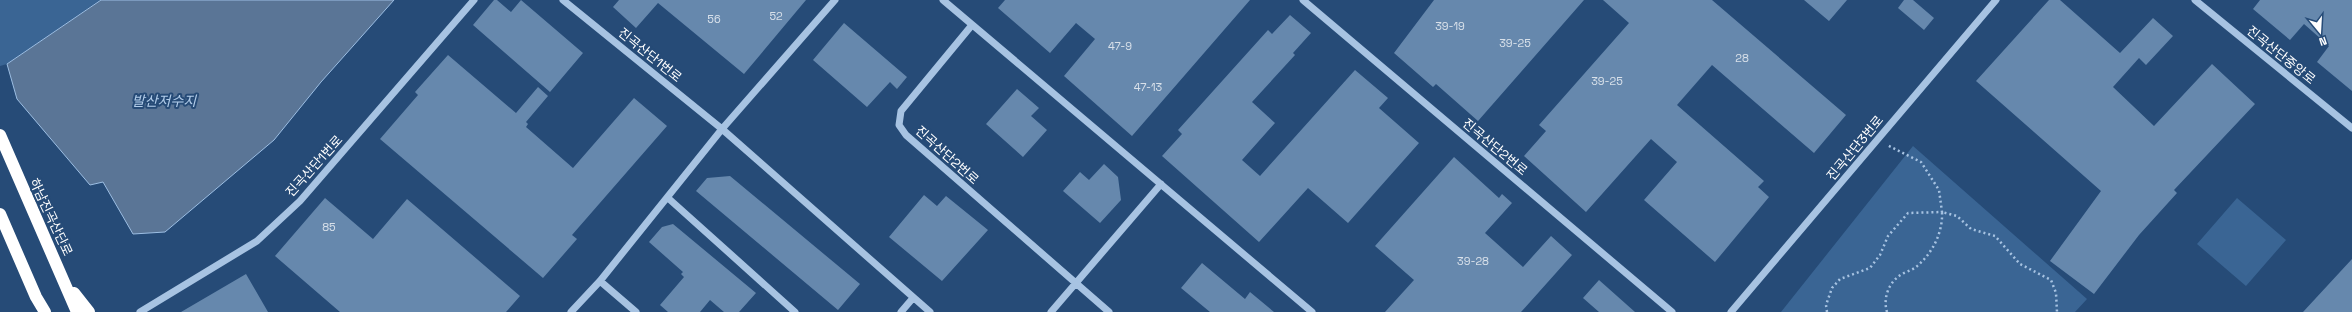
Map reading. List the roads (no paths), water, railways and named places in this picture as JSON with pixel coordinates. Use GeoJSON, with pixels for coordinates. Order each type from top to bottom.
{"type":"FeatureCollection","features":[{"type":"Feature","properties":{"kind":"highway","name":"하남진곡산단로"},"geometry":{"type":"LineString","coordinates":[[0,135],[77,312]]}},
{"type":"Feature","properties":{"kind":"highway"},"geometry":{"type":"LineString","coordinates":[[0,214],[36,297],[45,312]]}},
{"type":"Feature","properties":{"kind":"highway"},"geometry":{"type":"LineString","coordinates":[[66,284],[90,312]]}},
{"type":"Feature","properties":{"kind":"highway"},"geometry":{"type":"LineString","coordinates":[[36,297],[40,312]]}},
{"type":"Feature","properties":{"kind":"street","name":"진곡산단1번로"},"geometry":{"type":"LineString","coordinates":[[140,312],[257,241],[300,201],[474,0]]}},
{"type":"Feature","properties":{"kind":"street","name":"진곡산단1번로"},"geometry":{"type":"LineString","coordinates":[[562,0],[722,129]]}},
{"type":"Feature","properties":{"kind":"street"},"geometry":{"type":"LineString","coordinates":[[570,312],[600,281],[722,129],[835,0]]}},
{"type":"Feature","properties":{"kind":"street"},"geometry":{"type":"LineString","coordinates":[[943,0],[1312,312]]}},
{"type":"Feature","properties":{"kind":"street","name":"진곡산단2번로"},"geometry":{"type":"LineString","coordinates":[[1302,0],[1672,312]]}},
{"type":"Feature","properties":{"kind":"street","name":"진곡산단3번로"},"geometry":{"type":"LineString","coordinates":[[1731,312],[1996,0]]}},
{"type":"Feature","properties":{"kind":"street","name":"진곡산단중앙로"},"geometry":{"type":"LineString","coordinates":[[2195,0],[2352,128]]}},
{"type":"Feature","properties":{"kind":"street","name":"진곡산단2번로"},"geometry":{"type":"LineString","coordinates":[[972,25],[901,111],[899,125],[906,135],[1109,312]]}},
{"type":"Feature","properties":{"kind":"street"},"geometry":{"type":"LineString","coordinates":[[722,129],[930,312]]}},
{"type":"Feature","properties":{"kind":"street"},"geometry":{"type":"LineString","coordinates":[[1051,312],[1161,184]]}},
{"type":"Feature","properties":{"kind":"street"},"geometry":{"type":"LineString","coordinates":[[668,198],[796,312]]}},
{"type":"Feature","properties":{"kind":"street"},"geometry":{"type":"LineString","coordinates":[[600,281],[636,312]]}},
{"type":"Feature","properties":{"kind":"street"},"geometry":{"type":"LineString","coordinates":[[901,312],[913,298]]}},
{"type":"Feature","properties":{"kind":"water","name":"발산저수지"},"geometry":{"type":"Polygon","coordinates":[[[101,0],[394,0],[321,82],[274,140],[165,232],[133,234],[103,182],[90,185],[17,99],[7,64],[101,0]]]}}]}
